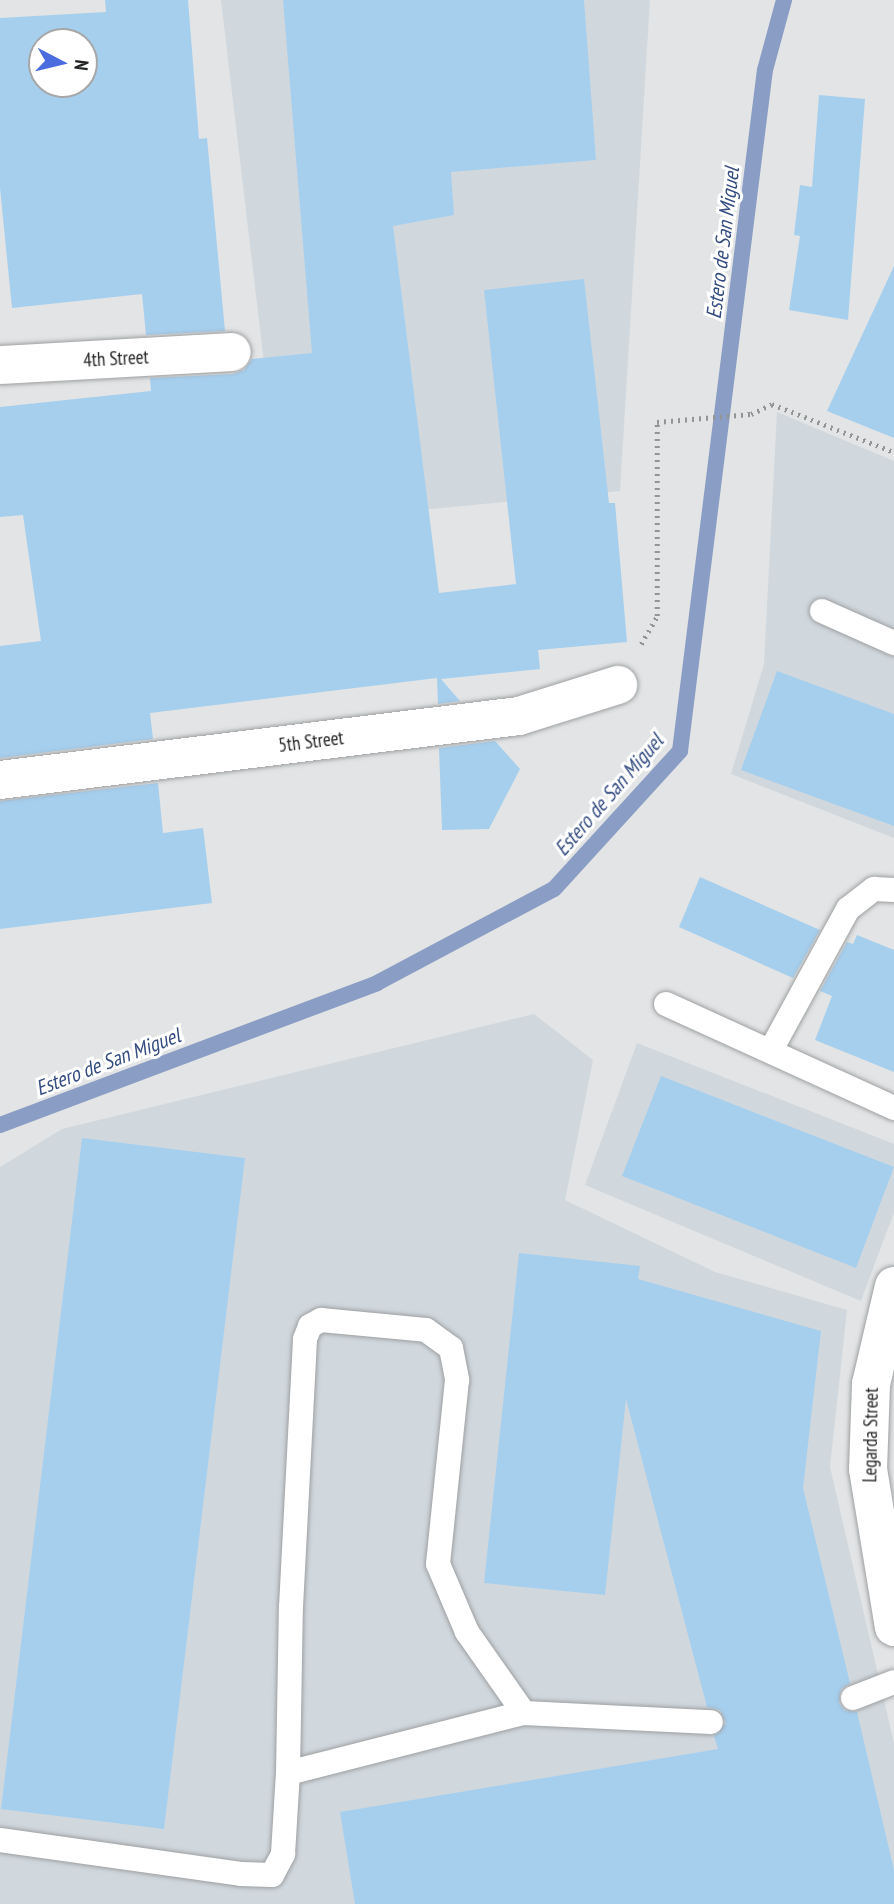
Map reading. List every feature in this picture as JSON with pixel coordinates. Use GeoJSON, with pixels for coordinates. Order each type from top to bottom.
{"type":"FeatureCollection","features":[{"type":"Feature","properties":{"kind":"street","name":"4th Street"},"geometry":{"type":"LineString","coordinates":[[0,365],[232,352]]}},
{"type":"Feature","properties":{"kind":"street","name":"5th Street"},"geometry":{"type":"LineString","coordinates":[[0,780],[519,716],[618,684]]}},
{"type":"Feature","properties":{"kind":"street","name":"Legarda Street"},"geometry":{"type":"LineString","coordinates":[[894,1286],[871,1384],[868,1469],[894,1627]]}},
{"type":"Feature","properties":{"kind":"lane"},"geometry":{"type":"LineString","coordinates":[[822,611],[894,643]]}},
{"type":"Feature","properties":{"kind":"lane"},"geometry":{"type":"LineString","coordinates":[[771,1050],[848,909],[874,889],[894,890]]}},
{"type":"Feature","properties":{"kind":"lane"},"geometry":{"type":"LineString","coordinates":[[666,1004],[894,1108]]}},
{"type":"Feature","properties":{"kind":"lane"},"geometry":{"type":"LineString","coordinates":[[0,1840],[241,1874],[272,1874],[283,1854],[288,1773],[291,1607],[305,1339],[310,1326],[321,1320],[426,1330],[452,1348],[457,1380],[438,1564],[467,1632],[523,1713]]}},
{"type":"Feature","properties":{"kind":"lane"},"geometry":{"type":"LineString","coordinates":[[853,1698],[894,1682]]}},
{"type":"Feature","properties":{"kind":"lane"},"geometry":{"type":"LineString","coordinates":[[288,1773],[523,1713],[711,1722]]}},
{"type":"Feature","properties":{"kind":"path"},"geometry":{"type":"LineString","coordinates":[[618,684],[657,616],[657,422],[751,414],[772,404],[894,452]]}},
{"type":"Feature","properties":{"kind":"shaded area"},"geometry":{"type":"Polygon","coordinates":[[[221,0],[650,0],[620,491],[283,523],[221,0]]]}},
{"type":"Feature","properties":{"kind":"shaded area"},"geometry":{"type":"Polygon","coordinates":[[[777,412],[894,461],[894,838],[731,774],[764,664],[777,412]]]}},
{"type":"Feature","properties":{"kind":"shaded area"},"geometry":{"type":"Polygon","coordinates":[[[534,1014],[593,1060],[565,1200],[715,1272],[847,1310],[830,1467],[894,1743],[894,1904],[0,1904],[0,1167],[62,1129],[534,1014]]]}},
{"type":"Feature","properties":{"kind":"shaded area"},"geometry":{"type":"Polygon","coordinates":[[[637,1043],[894,1144],[894,1212],[861,1301],[585,1185],[637,1043]]]}},
{"type":"Feature","properties":{"kind":"building"},"geometry":{"type":"Polygon","coordinates":[[[105,0],[188,0],[199,139],[207,138],[225,331],[146,335],[142,294],[12,308],[0,188],[0,18],[106,12],[105,0]]]}},
{"type":"Feature","properties":{"kind":"building"},"geometry":{"type":"Polygon","coordinates":[[[283,0],[584,0],[596,160],[451,172],[454,215],[393,226],[439,593],[516,584],[484,290],[584,279],[609,503],[615,503],[627,642],[538,650],[540,669],[441,679],[460,701],[438,704],[437,678],[150,713],[153,739],[0,758],[0,646],[41,641],[23,515],[0,517],[0,407],[151,391],[150,378],[233,374],[244,370],[252,359],[312,353],[283,0]]]}},
{"type":"Feature","properties":{"kind":"building"},"geometry":{"type":"Polygon","coordinates":[[[819,95],[865,99],[848,320],[789,310],[800,236],[794,235],[800,185],[812,187],[819,95]]]}},
{"type":"Feature","properties":{"kind":"building"},"geometry":{"type":"Polygon","coordinates":[[[894,266],[894,438],[827,411],[894,266]]]}},
{"type":"Feature","properties":{"kind":"building"},"geometry":{"type":"Polygon","coordinates":[[[777,671],[894,714],[894,826],[741,770],[777,671]]]}},
{"type":"Feature","properties":{"kind":"building"},"geometry":{"type":"Polygon","coordinates":[[[495,741],[520,769],[489,829],[442,830],[439,748],[495,741]]]}},
{"type":"Feature","properties":{"kind":"building"},"geometry":{"type":"Polygon","coordinates":[[[158,783],[163,833],[203,828],[212,903],[0,929],[0,801],[158,783]]]}},
{"type":"Feature","properties":{"kind":"building"},"geometry":{"type":"Polygon","coordinates":[[[700,877],[820,930],[793,978],[679,927],[700,877]]]}},
{"type":"Feature","properties":{"kind":"building"},"geometry":{"type":"Polygon","coordinates":[[[857,935],[894,950],[894,1072],[815,1040],[832,996],[820,991],[847,942],[853,944],[857,935]]]}},
{"type":"Feature","properties":{"kind":"building"},"geometry":{"type":"Polygon","coordinates":[[[661,1076],[894,1167],[856,1268],[622,1176],[661,1076]]]}},
{"type":"Feature","properties":{"kind":"building"},"geometry":{"type":"Polygon","coordinates":[[[82,1138],[245,1158],[164,1829],[1,1809],[82,1138]]]}},
{"type":"Feature","properties":{"kind":"building"},"geometry":{"type":"Polygon","coordinates":[[[519,1253],[640,1266],[638,1279],[821,1331],[803,1488],[850,1683],[841,1689],[839,1703],[844,1710],[857,1712],[894,1870],[894,1904],[355,1904],[340,1812],[718,1749],[714,1736],[726,1723],[720,1710],[707,1707],[626,1399],[605,1595],[484,1583],[519,1253]]]}},
{"type":"Feature","properties":{"kind":"waterway","name":"Estero de San Miguel"},"geometry":{"type":"LineString","coordinates":[[0,1125],[377,983],[554,889],[680,751],[765,70],[784,0]]}}]}
